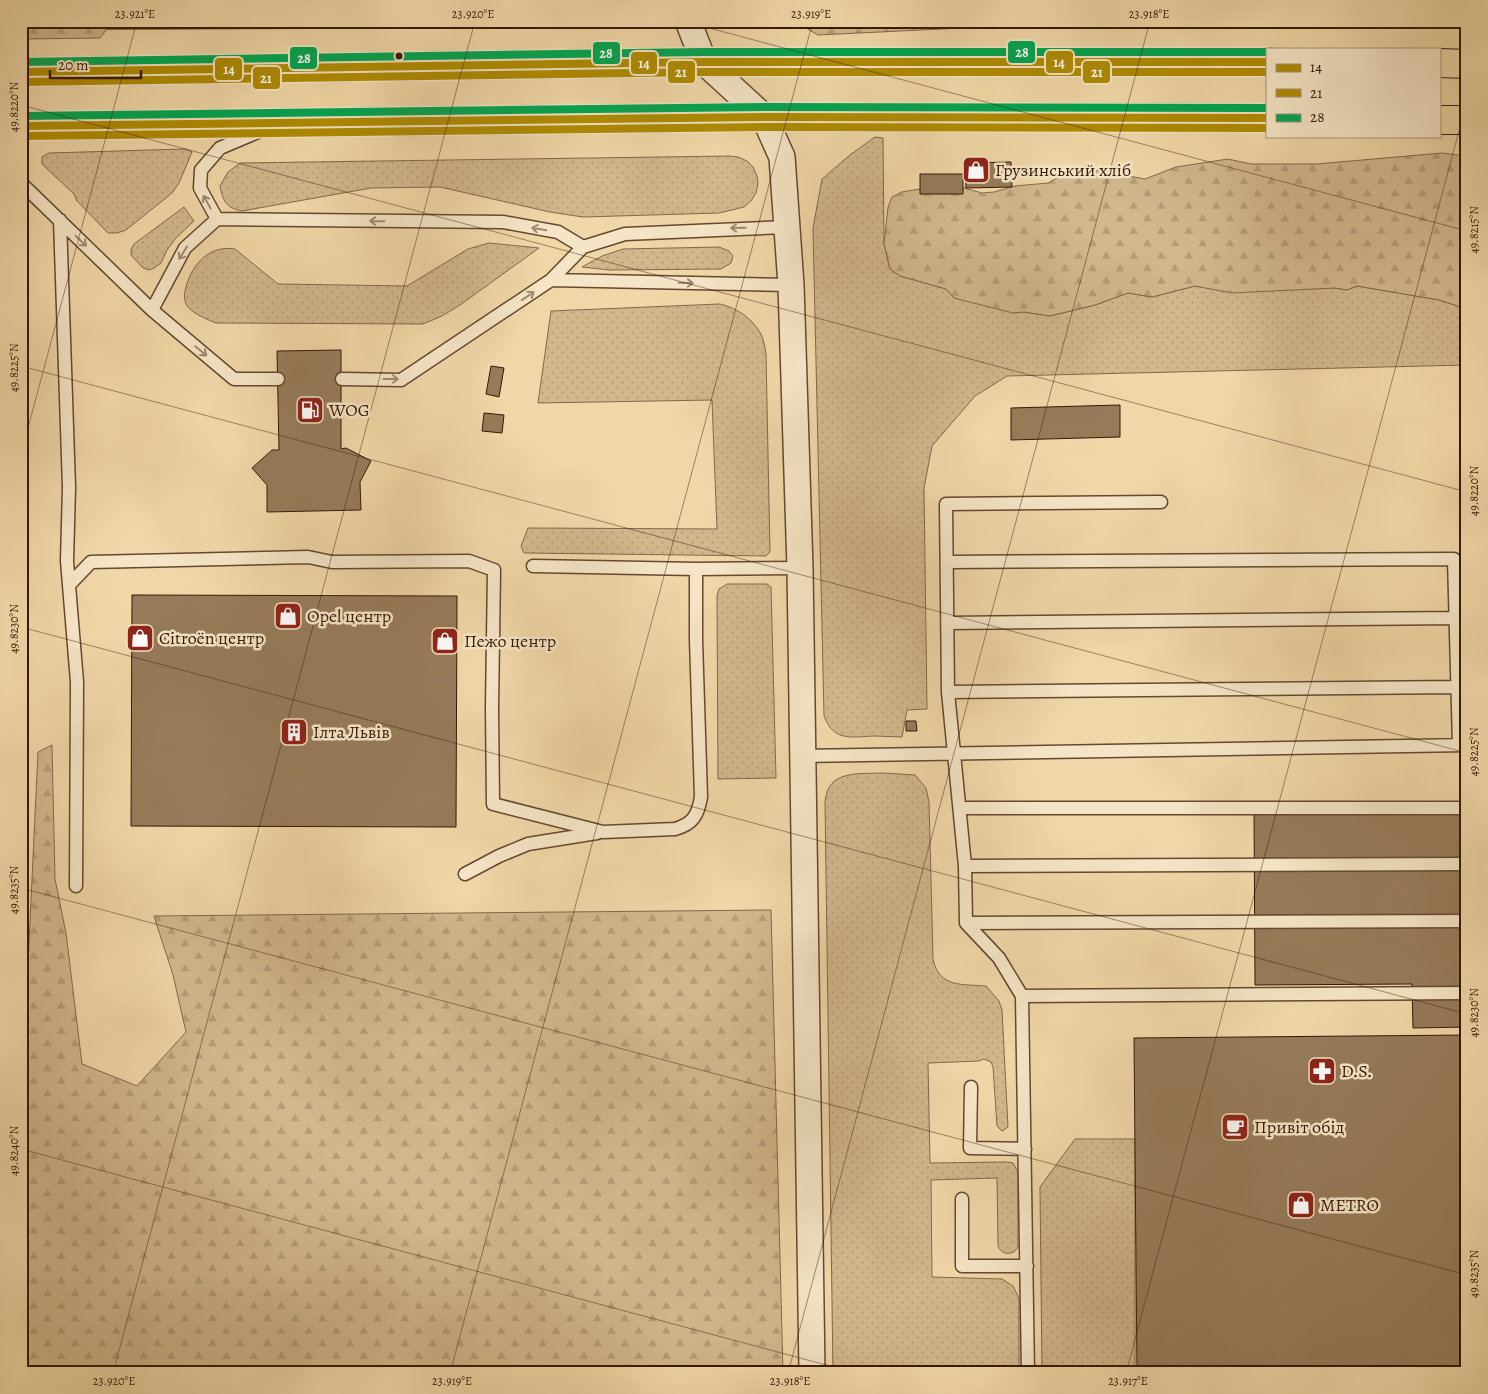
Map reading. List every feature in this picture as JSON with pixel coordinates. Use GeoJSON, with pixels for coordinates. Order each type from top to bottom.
{"type":"FeatureCollection","features":[{"type":"Feature","properties":{"kind":"main road"},"geometry":{"type":"LineString","coordinates":[[21,72],[704,62],[1266,62]]}},
{"type":"Feature","properties":{"kind":"main road"},"geometry":{"type":"LineString","coordinates":[[1440,64],[1467,64]]}},
{"type":"Feature","properties":{"kind":"main road"},"geometry":{"type":"LineString","coordinates":[[21,126],[764,117],[1266,118]]}},
{"type":"Feature","properties":{"kind":"main road"},"geometry":{"type":"LineString","coordinates":[[1440,120],[1467,120]]}},
{"type":"Feature","properties":{"kind":"street"},"geometry":{"type":"LineString","coordinates":[[688,21],[704,62],[764,117],[782,157],[791,285],[800,568],[812,1373]]}},
{"type":"Feature","properties":{"kind":"lane"},"geometry":{"type":"LineString","coordinates":[[217,219],[200,188],[201,170],[220,148],[240,138],[287,122]]}},
{"type":"Feature","properties":{"kind":"lane"},"geometry":{"type":"LineString","coordinates":[[21,183],[152,310],[234,379],[278,379]]}},
{"type":"Feature","properties":{"kind":"lane"},"geometry":{"type":"LineString","coordinates":[[152,310],[185,248],[217,219],[503,222],[558,232],[583,247]]}},
{"type":"Feature","properties":{"kind":"lane"},"geometry":{"type":"LineString","coordinates":[[60,220],[69,487],[68,561],[77,682],[76,886]]}},
{"type":"Feature","properties":{"kind":"lane"},"geometry":{"type":"LineString","coordinates":[[342,379],[401,380],[551,280],[583,247],[625,234],[786,227]]}},
{"type":"Feature","properties":{"kind":"lane"},"geometry":{"type":"LineString","coordinates":[[551,280],[791,285]]}},
{"type":"Feature","properties":{"kind":"lane"},"geometry":{"type":"LineString","coordinates":[[1028,1373],[1022,996],[999,958],[966,923],[965,866],[948,692],[946,504],[1161,502]]}},
{"type":"Feature","properties":{"kind":"lane"},"geometry":{"type":"LineString","coordinates":[[69,585],[91,562],[101,561],[308,557],[332,562],[469,561],[494,570],[493,804],[603,832]]}},
{"type":"Feature","properties":{"kind":"lane"},"geometry":{"type":"LineString","coordinates":[[802,756],[1463,745],[1457,686],[1454,559],[947,562]]}},
{"type":"Feature","properties":{"kind":"lane"},"geometry":{"type":"LineString","coordinates":[[533,566],[696,569],[800,568]]}},
{"type":"Feature","properties":{"kind":"lane"},"geometry":{"type":"LineString","coordinates":[[465,874],[499,856],[528,844],[603,832],[674,829],[685,826],[694,819],[701,797],[696,640],[696,569]]}},
{"type":"Feature","properties":{"kind":"lane"},"geometry":{"type":"LineString","coordinates":[[948,623],[1455,618]]}},
{"type":"Feature","properties":{"kind":"lane"},"geometry":{"type":"LineString","coordinates":[[948,692],[1457,686]]}},
{"type":"Feature","properties":{"kind":"lane"},"geometry":{"type":"LineString","coordinates":[[960,808],[1467,808]]}},
{"type":"Feature","properties":{"kind":"lane"},"geometry":{"type":"LineString","coordinates":[[965,866],[1467,864]]}},
{"type":"Feature","properties":{"kind":"lane"},"geometry":{"type":"LineString","coordinates":[[966,923],[1467,921]]}},
{"type":"Feature","properties":{"kind":"lane"},"geometry":{"type":"LineString","coordinates":[[1022,996],[1467,993]]}},
{"type":"Feature","properties":{"kind":"lane"},"geometry":{"type":"LineString","coordinates":[[970,1087],[970,1148],[1025,1149]]}},
{"type":"Feature","properties":{"kind":"lane"},"geometry":{"type":"LineString","coordinates":[[962,1199],[962,1266],[1027,1266]]}},
{"type":"Feature","properties":{"kind":"green space"},"geometry":{"type":"Polygon","coordinates":[[[21,21],[602,21],[589,27],[21,30],[21,21]]]}},
{"type":"Feature","properties":{"kind":"green space"},"geometry":{"type":"Polygon","coordinates":[[[21,21],[104,21],[109,26],[100,38],[21,39],[21,21]]]}},
{"type":"Feature","properties":{"kind":"green space"},"geometry":{"type":"Polygon","coordinates":[[[794,21],[1106,21],[818,35],[794,21]]]}},
{"type":"Feature","properties":{"kind":"green space"},"geometry":{"type":"Polygon","coordinates":[[[875,137],[883,138],[884,244],[890,269],[900,276],[946,289],[1013,313],[1024,312],[1050,316],[1095,305],[1128,293],[1152,297],[1195,286],[1232,292],[1335,288],[1347,290],[1357,286],[1439,300],[1467,309],[1467,365],[1007,376],[975,396],[932,446],[924,488],[927,709],[907,710],[902,737],[851,737],[838,734],[828,724],[824,716],[813,228],[822,179],[875,137]]]}},
{"type":"Feature","properties":{"kind":"green space"},"geometry":{"type":"Polygon","coordinates":[[[185,149],[192,152],[179,183],[172,193],[126,230],[117,233],[108,233],[77,201],[74,194],[42,164],[42,157],[49,153],[185,149]]]}},
{"type":"Feature","properties":{"kind":"green space"},"geometry":{"type":"Polygon","coordinates":[[[1442,153],[1467,156],[1467,309],[1439,300],[1357,286],[1347,290],[1335,288],[1232,293],[1195,286],[1152,297],[1128,293],[1095,305],[1050,316],[1024,312],[1013,313],[954,298],[946,289],[900,276],[890,269],[884,244],[888,207],[892,197],[902,192],[950,184],[982,193],[994,192],[1015,186],[1048,183],[1077,167],[1145,179],[1176,167],[1228,159],[1251,164],[1317,164],[1442,153]]]}},
{"type":"Feature","properties":{"kind":"green space"},"geometry":{"type":"Polygon","coordinates":[[[729,156],[747,161],[753,167],[758,184],[756,193],[744,207],[719,213],[583,217],[550,212],[440,187],[371,188],[242,211],[232,208],[226,203],[220,186],[228,172],[240,163],[729,156]]]}},
{"type":"Feature","properties":{"kind":"green space"},"geometry":{"type":"Polygon","coordinates":[[[184,207],[194,221],[176,238],[167,250],[161,263],[149,270],[143,268],[131,255],[134,244],[184,207]]]}},
{"type":"Feature","properties":{"kind":"green space"},"geometry":{"type":"Polygon","coordinates":[[[489,243],[539,248],[460,305],[442,316],[423,324],[216,323],[195,313],[188,307],[185,301],[186,287],[195,267],[205,256],[227,248],[235,249],[278,284],[407,286],[468,249],[489,243]]]}},
{"type":"Feature","properties":{"kind":"green space"},"geometry":{"type":"Polygon","coordinates":[[[719,247],[729,251],[733,256],[731,263],[721,269],[609,270],[582,267],[602,256],[623,249],[719,247]]]}},
{"type":"Feature","properties":{"kind":"green space"},"geometry":{"type":"Polygon","coordinates":[[[720,304],[738,311],[749,319],[761,334],[764,344],[766,354],[770,552],[766,556],[524,553],[521,546],[528,528],[717,529],[712,400],[538,403],[551,311],[720,304]]]}},
{"type":"Feature","properties":{"kind":"green space"},"geometry":{"type":"Polygon","coordinates":[[[727,584],[767,584],[771,587],[776,778],[718,779],[717,596],[719,589],[727,584]]]}},
{"type":"Feature","properties":{"kind":"green space"},"geometry":{"type":"Polygon","coordinates":[[[52,745],[55,879],[66,933],[82,1064],[137,1086],[186,1032],[173,975],[154,916],[771,910],[783,1373],[21,1373],[21,1113],[38,752],[52,745]]]}},
{"type":"Feature","properties":{"kind":"green space"},"geometry":{"type":"Polygon","coordinates":[[[853,774],[915,775],[926,788],[929,802],[933,959],[936,968],[940,975],[953,983],[986,986],[999,1001],[1002,1010],[1008,1127],[1002,1131],[997,1126],[993,1067],[991,1062],[984,1059],[979,1061],[928,1063],[930,1163],[1013,1163],[1018,1172],[1018,1247],[1014,1252],[1007,1253],[1003,1252],[998,1246],[997,1178],[931,1180],[932,1277],[1002,1279],[1013,1286],[1019,1298],[1019,1373],[833,1373],[825,801],[829,788],[834,781],[840,778],[853,774]]]}},
{"type":"Feature","properties":{"kind":"green space"},"geometry":{"type":"Polygon","coordinates":[[[1075,1139],[1135,1139],[1135,1373],[1042,1373],[1040,1187],[1075,1139]]]}},
{"type":"Feature","properties":{"kind":"building"},"geometry":{"type":"Polygon","coordinates":[[[1011,162],[1012,187],[966,188],[965,163],[1011,162]]]}},
{"type":"Feature","properties":{"kind":"building"},"geometry":{"type":"Polygon","coordinates":[[[920,174],[963,174],[963,194],[920,194],[920,174]]]}},
{"type":"Feature","properties":{"kind":"building","name":"WOG"},"geometry":{"type":"Polygon","coordinates":[[[341,350],[341,449],[346,448],[371,461],[360,482],[361,510],[267,512],[267,485],[252,468],[272,450],[279,450],[277,351],[341,350]]]}},
{"type":"Feature","properties":{"kind":"building"},"geometry":{"type":"Polygon","coordinates":[[[491,366],[504,368],[499,397],[486,394],[491,366]]]}},
{"type":"Feature","properties":{"kind":"building"},"geometry":{"type":"Polygon","coordinates":[[[1120,405],[1120,437],[1011,440],[1011,408],[1120,405]]]}},
{"type":"Feature","properties":{"kind":"building"},"geometry":{"type":"Polygon","coordinates":[[[484,413],[504,415],[502,433],[482,431],[484,413]]]}},
{"type":"Feature","properties":{"kind":"building","name":"Ілта Львів"},"geometry":{"type":"Polygon","coordinates":[[[132,595],[457,596],[456,827],[131,826],[132,595]]]}},
{"type":"Feature","properties":{"kind":"building"},"geometry":{"type":"Polygon","coordinates":[[[906,721],[916,721],[917,731],[906,731],[906,721]]]}},
{"type":"Feature","properties":{"kind":"building"},"geometry":{"type":"Polygon","coordinates":[[[1467,808],[1467,1027],[1413,1028],[1412,984],[1255,985],[1254,810],[1467,808]]]}},
{"type":"Feature","properties":{"kind":"building","name":"METRO"},"geometry":{"type":"Polygon","coordinates":[[[1467,1035],[1467,1373],[1137,1373],[1134,1038],[1467,1035]]]}},
{"type":"Feature","properties":{"kind":"transit line","name":"28"},"geometry":{"type":"LineString","coordinates":[[21,62],[704,52],[1266,52]]}},
{"type":"Feature","properties":{"kind":"transit line","name":"14"},"geometry":{"type":"LineString","coordinates":[[21,72],[704,62],[1266,62]]}},
{"type":"Feature","properties":{"kind":"transit line","name":"21"},"geometry":{"type":"LineString","coordinates":[[21,82],[704,72],[1266,72]]}},
{"type":"Feature","properties":{"kind":"transit line","name":"28"},"geometry":{"type":"LineString","coordinates":[[21,116],[764,107],[1266,108]]}},
{"type":"Feature","properties":{"kind":"transit line","name":"14"},"geometry":{"type":"LineString","coordinates":[[21,126],[764,117],[1266,118]]}},
{"type":"Feature","properties":{"kind":"transit line","name":"21"},"geometry":{"type":"LineString","coordinates":[[21,136],[764,127],[1266,128]]}},
{"type":"Feature","properties":{"kind":"place","name":"Грузинський хліб"},"geometry":{"type":"Point","coordinates":[976,170]}},
{"type":"Feature","properties":{"kind":"place","name":"WOG"},"geometry":{"type":"Point","coordinates":[310,410]}},
{"type":"Feature","properties":{"kind":"place","name":"Opel центр"},"geometry":{"type":"Point","coordinates":[288,616]}},
{"type":"Feature","properties":{"kind":"place","name":"Citroën центр"},"geometry":{"type":"Point","coordinates":[140,638]}},
{"type":"Feature","properties":{"kind":"place","name":"Пежо центр"},"geometry":{"type":"Point","coordinates":[445,641]}},
{"type":"Feature","properties":{"kind":"place","name":"Ілта Львів"},"geometry":{"type":"Point","coordinates":[294,732]}},
{"type":"Feature","properties":{"kind":"place","name":"D.S."},"geometry":{"type":"Point","coordinates":[1322,1071]}},
{"type":"Feature","properties":{"kind":"place","name":"Привіт обід"},"geometry":{"type":"Point","coordinates":[1235,1127]}},
{"type":"Feature","properties":{"kind":"place","name":"METRO"},"geometry":{"type":"Point","coordinates":[1301,1205]}}]}
